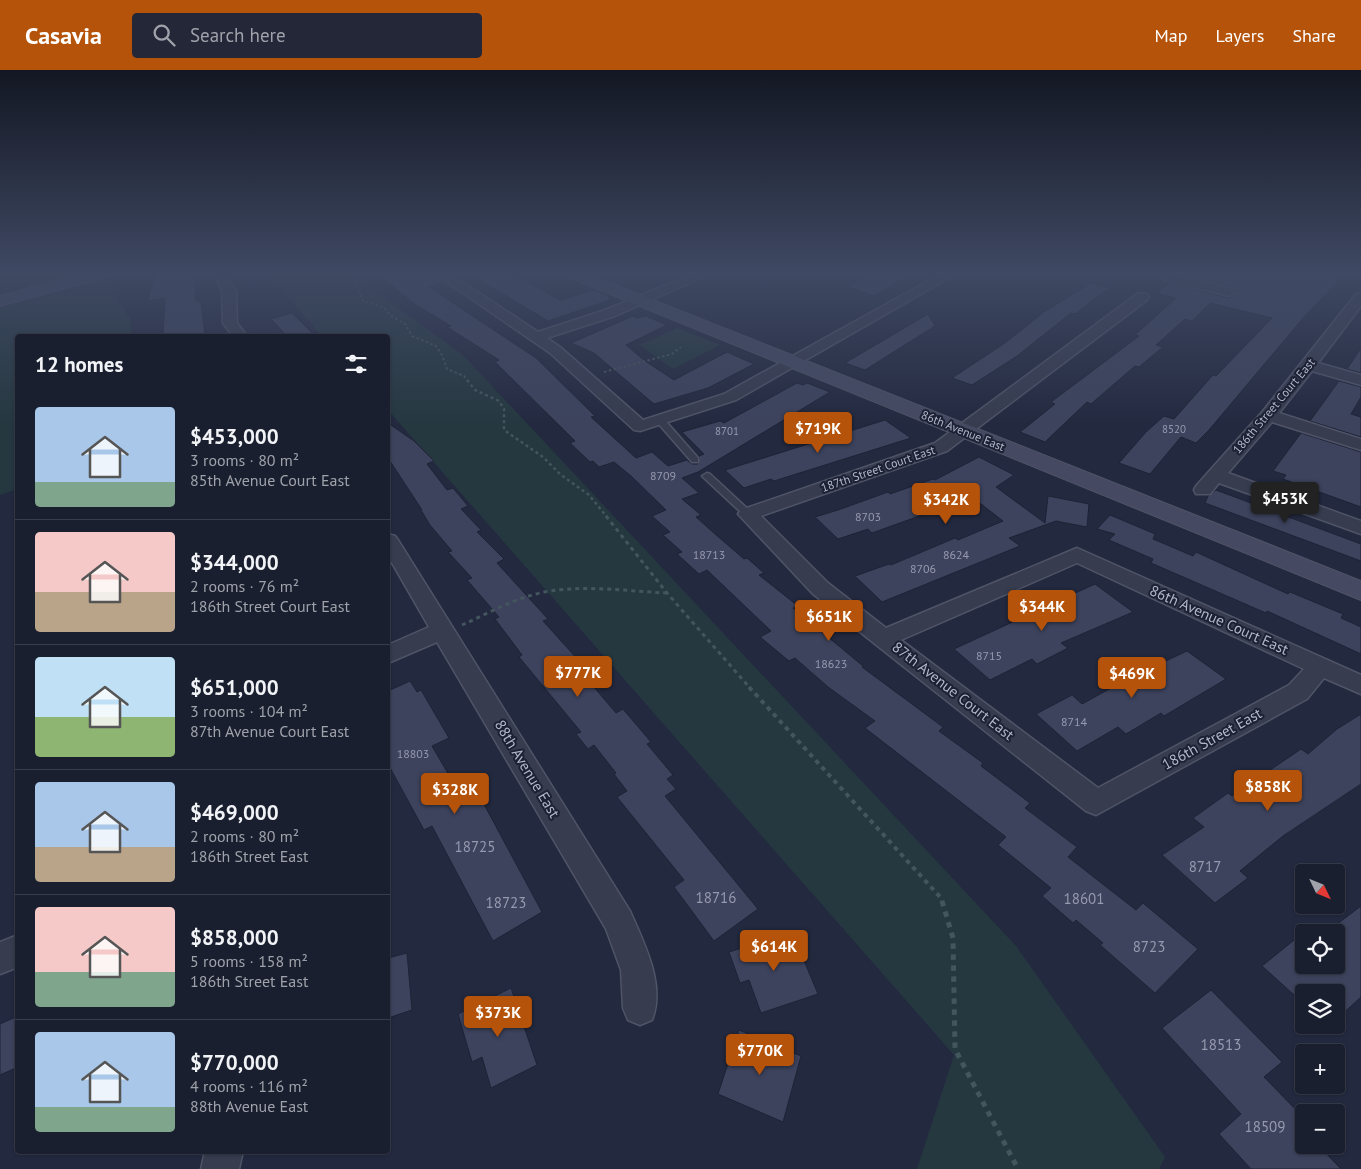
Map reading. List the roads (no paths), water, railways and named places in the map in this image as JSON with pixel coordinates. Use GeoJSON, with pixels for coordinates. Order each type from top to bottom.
{"type":"FeatureCollection","features":[{"type":"Feature","properties":{"kind":"street"},"geometry":{"type":"LineString","coordinates":[[230,322],[238,334]]}},
{"type":"Feature","properties":{"kind":"street"},"geometry":{"type":"LineString","coordinates":[[515,322],[537,337],[640,426],[730,397],[863,322]]}},
{"type":"Feature","properties":{"kind":"street"},"geometry":{"type":"LineString","coordinates":[[537,337],[586,322]]}},
{"type":"Feature","properties":{"kind":"street","name":"86th Avenue East"},"geometry":{"type":"LineString","coordinates":[[691,322],[1361,591]]}},
{"type":"Feature","properties":{"kind":"street","name":"187th Street Court East"},"geometry":{"type":"LineString","coordinates":[[748,514],[926,454],[941,447],[1108,322]]}},
{"type":"Feature","properties":{"kind":"street","name":"186th Street Court East"},"geometry":{"type":"LineString","coordinates":[[1203,490],[1269,415],[1341,322]]}},
{"type":"Feature","properties":{"kind":"street"},"geometry":{"type":"LineString","coordinates":[[1308,365],[1361,380]]}},
{"type":"Feature","properties":{"kind":"street"},"geometry":{"type":"LineString","coordinates":[[1269,415],[1361,445]]}},
{"type":"Feature","properties":{"kind":"street"},"geometry":{"type":"LineString","coordinates":[[1216,475],[1361,528]]}},
{"type":"Feature","properties":{"kind":"street","name":"87th Avenue Court East"},"geometry":{"type":"LineString","coordinates":[[748,514],[820,588],[1096,803]]}},
{"type":"Feature","properties":{"kind":"street","name":"88th Avenue East"},"geometry":{"type":"LineString","coordinates":[[390,543],[619,922],[637,970],[640,1008]]}},
{"type":"Feature","properties":{"kind":"street","name":"86th Avenue Court East"},"geometry":{"type":"LineString","coordinates":[[884,638],[1077,555],[1361,685]]}},
{"type":"Feature","properties":{"kind":"street"},"geometry":{"type":"LineString","coordinates":[[390,654],[442,630]]}},
{"type":"Feature","properties":{"kind":"street","name":"186th Street East"},"geometry":{"type":"LineString","coordinates":[[1096,803],[1298,692],[1320,666]]}},
{"type":"Feature","properties":{"kind":"street"},"geometry":{"type":"LineString","coordinates":[[0,958],[15,952]]}},
{"type":"Feature","properties":{"kind":"street"},"geometry":{"type":"LineString","coordinates":[[220,1169],[223,1154]]}},
{"type":"Feature","properties":{"kind":"lane"},"geometry":{"type":"LineString","coordinates":[[660,420],[694,460]]}},
{"type":"Feature","properties":{"kind":"lane"},"geometry":{"type":"LineString","coordinates":[[707,476],[748,514]]}}]}
